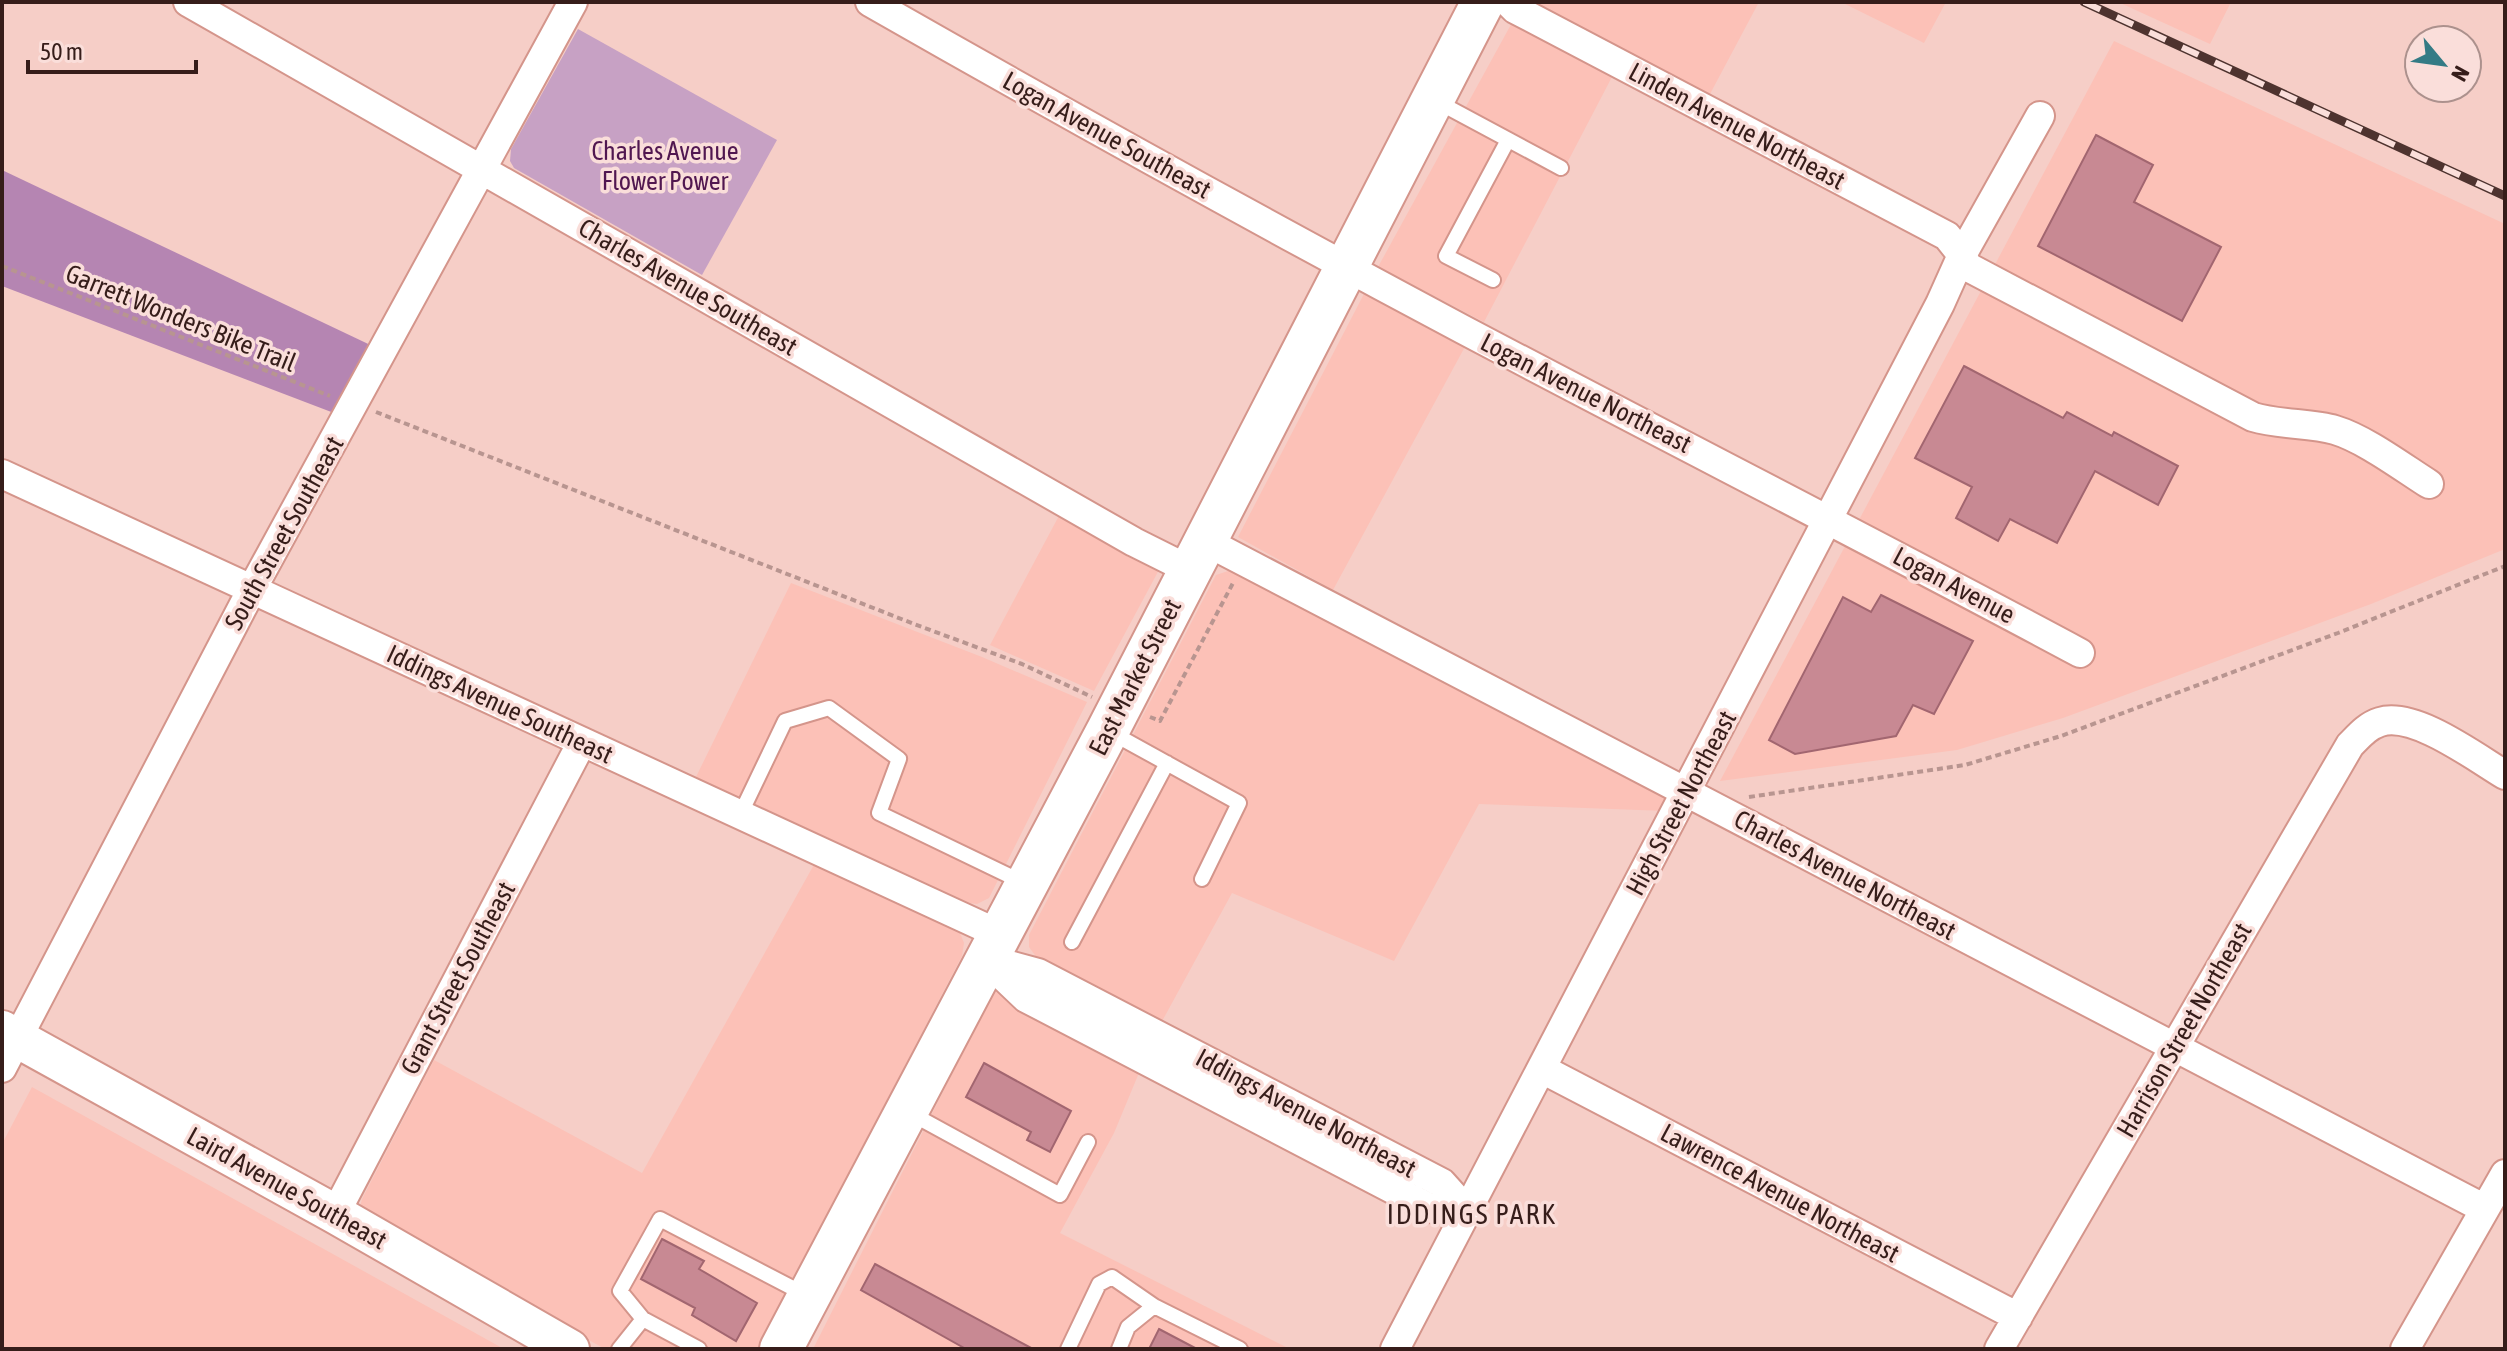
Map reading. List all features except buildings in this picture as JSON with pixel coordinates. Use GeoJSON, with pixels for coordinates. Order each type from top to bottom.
{"type":"FeatureCollection","features":[{"type":"Feature","properties":{"kind":"main road","name":"East Market Street"},"geometry":{"type":"LineString","coordinates":[[781,1349],[1108,730],[1483,2]]}},
{"type":"Feature","properties":{"kind":"street","name":"Charles Avenue Southeast"},"geometry":{"type":"LineString","coordinates":[[188,2],[1120,534],[1198,556]]}},
{"type":"Feature","properties":{"kind":"street","name":"South Street Southeast"},"geometry":{"type":"LineString","coordinates":[[7,1045],[573,2]]}},
{"type":"Feature","properties":{"kind":"street","name":"Logan Avenue Southeast"},"geometry":{"type":"LineString","coordinates":[[870,2],[1346,266]]}},
{"type":"Feature","properties":{"kind":"street","name":"Linden Avenue Northeast"},"geometry":{"type":"LineString","coordinates":[[1508,2],[1515,9],[1947,236],[1968,267],[2253,417],[2275,424],[2334,430],[2381,453],[2429,484]]}},
{"type":"Feature","properties":{"kind":"street","name":"High Street Northeast"},"geometry":{"type":"LineString","coordinates":[[1395,1349],[1940,304],[1962,255],[2040,116]]}},
{"type":"Feature","properties":{"kind":"street","name":"Logan Avenue Northeast"},"geometry":{"type":"LineString","coordinates":[[1346,266],[1828,518]]}},
{"type":"Feature","properties":{"kind":"street","name":"Iddings Avenue Southeast"},"geometry":{"type":"LineString","coordinates":[[2,474],[740,815],[992,946]]}},
{"type":"Feature","properties":{"kind":"street","name":"Logan Avenue"},"geometry":{"type":"LineString","coordinates":[[1828,518],[2080,653]]}},
{"type":"Feature","properties":{"kind":"street","name":"Charles Avenue Northeast"},"geometry":{"type":"LineString","coordinates":[[1198,556],[1687,791],[2485,1209]]}},
{"type":"Feature","properties":{"kind":"street","name":"Harrison Street Northeast"},"geometry":{"type":"LineString","coordinates":[[1999,1349],[2350,745],[2368,728],[2381,722],[2405,722],[2434,733],[2505,775]]}},
{"type":"Feature","properties":{"kind":"street","name":"Grant Street Southeast"},"geometry":{"type":"LineString","coordinates":[[335,1214],[582,742]]}},
{"type":"Feature","properties":{"kind":"street","name":"Iddings Avenue Northeast"},"geometry":{"type":"LineString","coordinates":[[992,946],[1026,998],[1429,1208],[1468,1212]]}},
{"type":"Feature","properties":{"kind":"street","name":"Laird Avenue Southeast"},"geometry":{"type":"LineString","coordinates":[[7,1045],[335,1214],[570,1349]]}},
{"type":"Feature","properties":{"kind":"street","name":"Lawrence Avenue Northeast"},"geometry":{"type":"LineString","coordinates":[[1542,1069],[2018,1317]]}},
{"type":"Feature","properties":{"kind":"street"},"geometry":{"type":"LineString","coordinates":[[2405,1349],[2505,1174]]}},
{"type":"Feature","properties":{"kind":"lane"},"geometry":{"type":"LineString","coordinates":[[1433,99],[1561,168]]}},
{"type":"Feature","properties":{"kind":"lane"},"geometry":{"type":"LineString","coordinates":[[1493,280],[1446,256],[1508,140]]}},
{"type":"Feature","properties":{"kind":"lane"},"geometry":{"type":"LineString","coordinates":[[740,815],[785,721],[829,708],[899,759],[879,813],[1026,884]]}},
{"type":"Feature","properties":{"kind":"lane"},"geometry":{"type":"LineString","coordinates":[[1108,730],[1239,803],[1202,879]]}},
{"type":"Feature","properties":{"kind":"lane"},"geometry":{"type":"LineString","coordinates":[[1072,942],[1167,763]]}},
{"type":"Feature","properties":{"kind":"lane"},"geometry":{"type":"LineString","coordinates":[[906,1111],[1060,1195],[1088,1142]]}},
{"type":"Feature","properties":{"kind":"lane"},"geometry":{"type":"LineString","coordinates":[[699,1349],[643,1319],[620,1291],[660,1219],[809,1296]]}},
{"type":"Feature","properties":{"kind":"lane"},"geometry":{"type":"LineString","coordinates":[[1068,1349],[1099,1284],[1112,1277],[1154,1306],[1240,1349]]}},
{"type":"Feature","properties":{"kind":"lane"},"geometry":{"type":"LineString","coordinates":[[1119,1349],[1128,1327],[1154,1306]]}},
{"type":"Feature","properties":{"kind":"lane"},"geometry":{"type":"LineString","coordinates":[[619,1349],[643,1319]]}},
{"type":"Feature","properties":{"kind":"path","name":"Garrett Wonders Bike Trail"},"geometry":{"type":"LineString","coordinates":[[2,266],[332,397]]}},
{"type":"Feature","properties":{"kind":"shaded area"},"geometry":{"type":"Polygon","coordinates":[[[1528,2],[1759,2],[1710,94],[1528,2]]]}},
{"type":"Feature","properties":{"kind":"shaded area"},"geometry":{"type":"Polygon","coordinates":[[[1841,2],[1946,2],[1924,43],[1841,2]]]}},
{"type":"Feature","properties":{"kind":"shaded area"},"geometry":{"type":"Polygon","coordinates":[[[2118,2],[2231,2],[2210,44],[2118,2]]]}},
{"type":"Feature","properties":{"kind":"shaded area"},"geometry":{"type":"Polygon","coordinates":[[[1514,19],[1614,73],[1484,322],[1378,267],[1514,19]]]}},
{"type":"Feature","properties":{"kind":"shaded area"},"geometry":{"type":"Polygon","coordinates":[[[2114,41],[2505,224],[2505,549],[2371,604],[2063,718],[1957,750],[1720,781],[2114,41]]]}},
{"type":"Feature","properties":{"kind":"shaded area"},"geometry":{"type":"Polygon","coordinates":[[[2,170],[383,351],[347,418],[2,286],[2,170]]]}},
{"type":"Feature","properties":{"kind":"shaded area"},"geometry":{"type":"Polygon","coordinates":[[[1366,290],[1467,343],[1333,590],[1238,537],[1366,290]]]}},
{"type":"Feature","properties":{"kind":"shaded area"},"geometry":{"type":"Polygon","coordinates":[[[1061,512],[1160,568],[1094,691],[990,645],[1061,512]]]}},
{"type":"Feature","properties":{"kind":"shaded area"},"geometry":{"type":"Polygon","coordinates":[[[1234,569],[1675,793],[1666,811],[1479,804],[1394,961],[1232,893],[1160,1025],[1037,958],[1029,947],[1029,935],[1216,575],[1234,569]]]}},
{"type":"Feature","properties":{"kind":"shaded area"},"geometry":{"type":"Polygon","coordinates":[[[791,583],[982,657],[1087,702],[989,898],[977,904],[962,902],[695,779],[791,583]]]}},
{"type":"Feature","properties":{"kind":"shaded area"},"geometry":{"type":"Polygon","coordinates":[[[816,861],[948,920],[960,933],[964,943],[962,956],[757,1349],[605,1349],[366,1217],[360,1207],[362,1199],[434,1060],[642,1173],[816,861]]]}},
{"type":"Feature","properties":{"kind":"shaded area"},"geometry":{"type":"Polygon","coordinates":[[[994,991],[1141,1068],[1114,1133],[1060,1233],[1290,1349],[813,1349],[994,991]]]}},
{"type":"Feature","properties":{"kind":"shaded area"},"geometry":{"type":"Polygon","coordinates":[[[32,1087],[504,1349],[2,1349],[2,1144],[32,1087]]]}},
{"type":"Feature","properties":{"kind":"green space","name":"Charles Avenue Flower Power"},"geometry":{"type":"Polygon","coordinates":[[[578,29],[777,140],[702,275],[514,168],[510,161],[511,149],[578,29]]]}},
{"type":"Feature","properties":{"kind":"railway"},"geometry":{"type":"LineString","coordinates":[[2084,2],[2505,196]]}},
{"type":"Feature","properties":{"kind":"district","name":"IDDINGS PARK"},"geometry":{"type":"Point","coordinates":[1472,1214]}}]}
